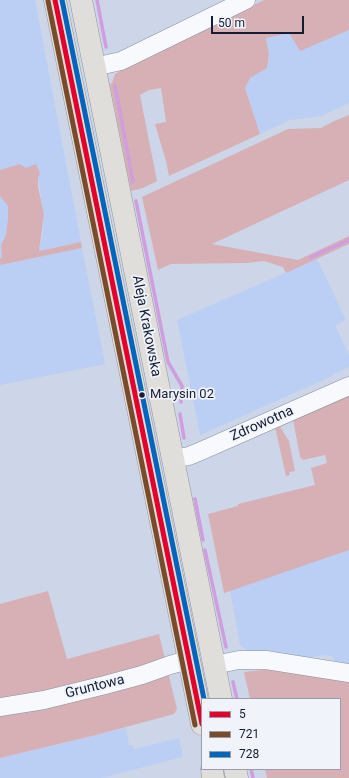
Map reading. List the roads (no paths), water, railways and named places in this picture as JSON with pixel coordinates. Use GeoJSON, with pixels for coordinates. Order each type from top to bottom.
{"type":"FeatureCollection","features":[{"type":"Feature","properties":{"kind":"main road","name":"Aleja Krakowska"},"geometry":{"type":"LineString","coordinates":[[55,0],[201,719]]}},
{"type":"Feature","properties":{"kind":"main road","name":"Aleja Krakowska"},"geometry":{"type":"LineString","coordinates":[[81,0],[221,698]]}},
{"type":"Feature","properties":{"kind":"street"},"geometry":{"type":"LineString","coordinates":[[94,68],[121,61],[246,0]]}},
{"type":"Feature","properties":{"kind":"street","name":"Zdrowotna"},"geometry":{"type":"LineString","coordinates":[[173,459],[190,456],[349,386]]}},
{"type":"Feature","properties":{"kind":"street","name":"Gruntowa"},"geometry":{"type":"LineString","coordinates":[[0,707],[44,700],[97,687],[142,675],[188,660]]}},
{"type":"Feature","properties":{"kind":"street"},"geometry":{"type":"LineString","coordinates":[[214,665],[239,660],[266,660],[349,673]]}},
{"type":"Feature","properties":{"kind":"waterway"},"geometry":{"type":"LineString","coordinates":[[97,0],[106,47]]}},
{"type":"Feature","properties":{"kind":"waterway"},"geometry":{"type":"LineString","coordinates":[[115,86],[133,182]]}},
{"type":"Feature","properties":{"kind":"waterway"},"geometry":{"type":"LineString","coordinates":[[136,201],[168,362],[182,386],[181,402]]}},
{"type":"Feature","properties":{"kind":"waterway"},"geometry":{"type":"LineString","coordinates":[[311,257],[349,240]]}},
{"type":"Feature","properties":{"kind":"waterway"},"geometry":{"type":"LineString","coordinates":[[180,414],[184,438]]}},
{"type":"Feature","properties":{"kind":"waterway"},"geometry":{"type":"LineString","coordinates":[[195,499],[203,540]]}},
{"type":"Feature","properties":{"kind":"waterway"},"geometry":{"type":"LineString","coordinates":[[205,550],[226,647]]}},
{"type":"Feature","properties":{"kind":"waterway"},"geometry":{"type":"LineString","coordinates":[[233,682],[237,698]]}},
{"type":"Feature","properties":{"kind":"waterway"},"geometry":{"type":"LineString","coordinates":[[251,770],[253,778]]}},
{"type":"Feature","properties":{"kind":"place","name":"Marysin 02"},"geometry":{"type":"Point","coordinates":[142,395]}}]}
